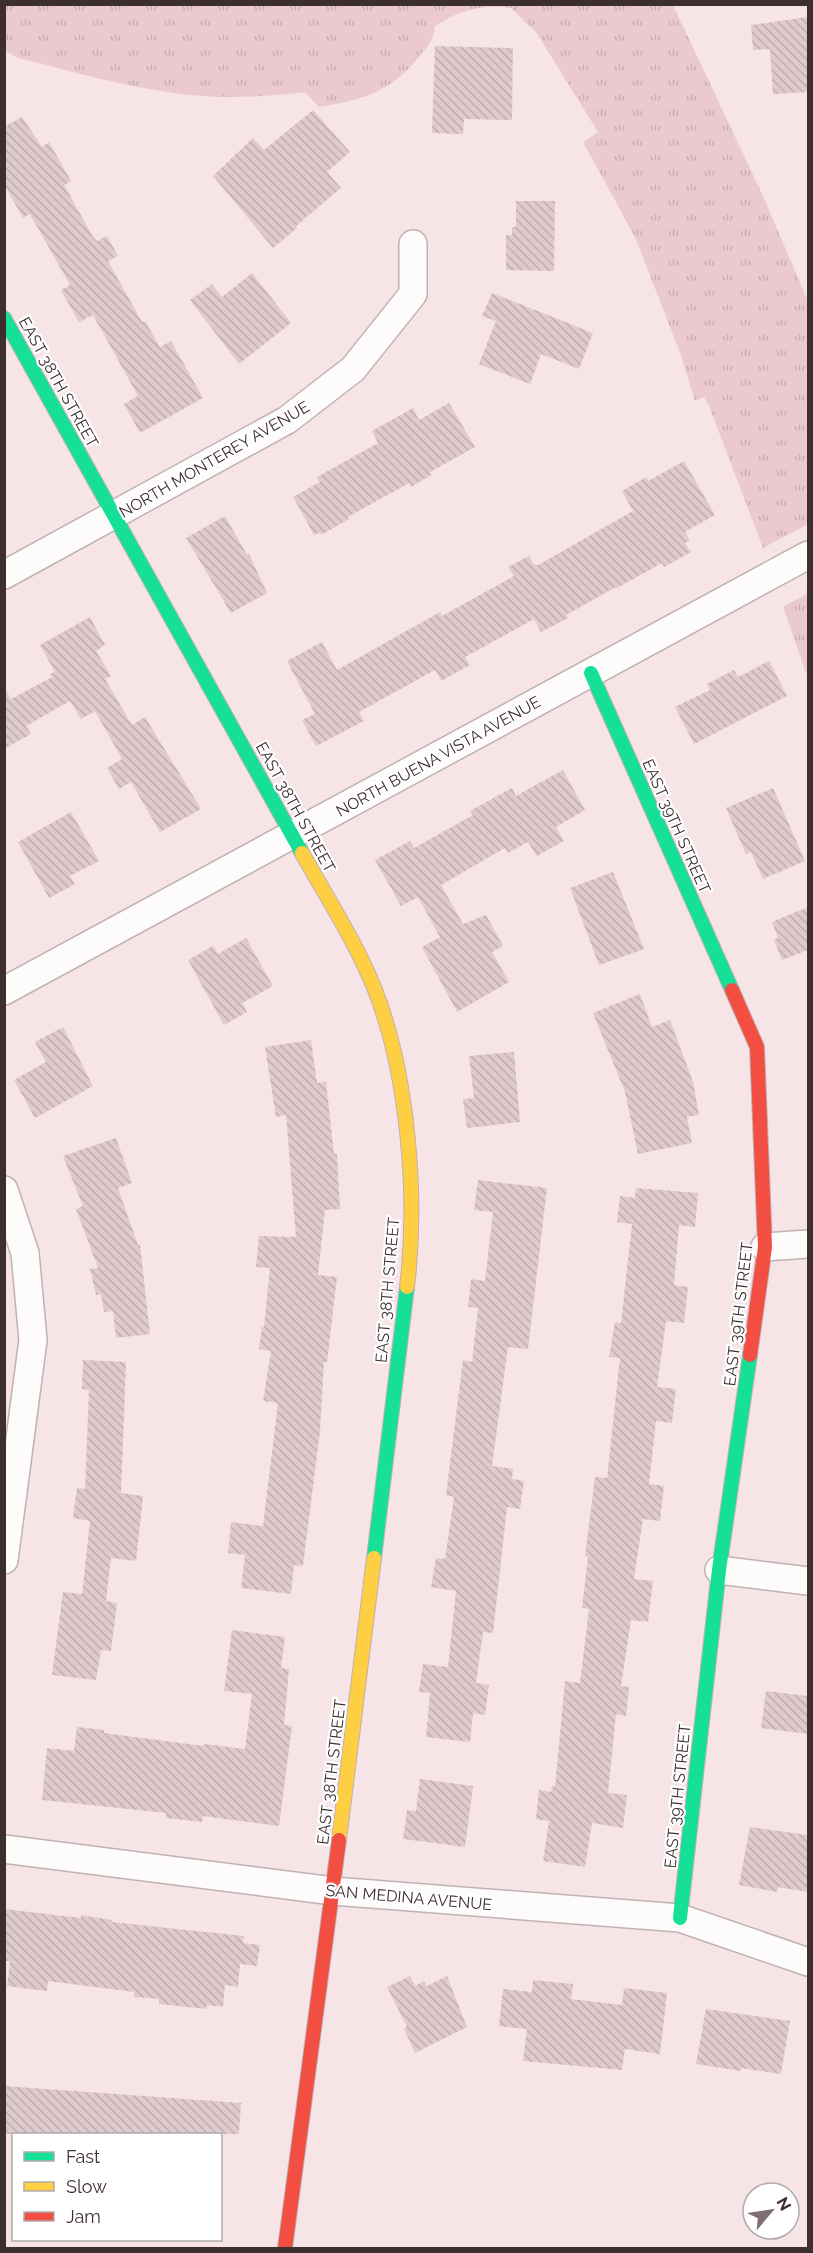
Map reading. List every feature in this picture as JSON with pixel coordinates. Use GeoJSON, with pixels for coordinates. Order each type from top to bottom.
{"type":"FeatureCollection","features":[{"type":"Feature","properties":{"kind":"street","name":"NORTH MONTEREY AVENUE"},"geometry":{"type":"LineString","coordinates":[[4,575],[287,420],[353,369],[413,294],[413,244]]}},
{"type":"Feature","properties":{"kind":"street","name":"EAST 38TH STREET"},"geometry":{"type":"LineString","coordinates":[[4,318],[355,947],[376,993],[390,1038],[399,1080],[409,1160],[411,1219],[408,1279],[333,1891],[285,2248]]}},
{"type":"Feature","properties":{"kind":"street","name":"NORTH BUENA VISTA AVENUE"},"geometry":{"type":"LineString","coordinates":[[4,991],[808,555]]}},
{"type":"Feature","properties":{"kind":"street","name":"EAST 39TH STREET"},"geometry":{"type":"LineString","coordinates":[[591,673],[758,1047],[765,1247],[719,1569],[680,1918]]}},
{"type":"Feature","properties":{"kind":"street"},"geometry":{"type":"LineString","coordinates":[[4,1190],[24,1253],[33,1340],[4,1560]]}},
{"type":"Feature","properties":{"kind":"street"},"geometry":{"type":"LineString","coordinates":[[765,1247],[808,1244]]}},
{"type":"Feature","properties":{"kind":"street"},"geometry":{"type":"LineString","coordinates":[[719,1569],[808,1581]]}},
{"type":"Feature","properties":{"kind":"street","name":"SAN MEDINA AVENUE"},"geometry":{"type":"LineString","coordinates":[[4,1849],[333,1891],[680,1918],[808,1962]]}},
{"type":"Feature","properties":{"kind":"green space"},"geometry":{"type":"Polygon","coordinates":[[[4,5],[673,5],[762,194],[808,301],[808,524],[763,548],[709,406],[704,397],[695,401],[681,355],[635,237],[583,142],[598,132],[536,32],[511,8],[472,9],[444,20],[435,26],[427,47],[408,70],[386,87],[362,97],[319,107],[305,92],[243,97],[181,94],[79,74],[19,58],[5,51],[4,5]]]}},
{"type":"Feature","properties":{"kind":"green space"},"geometry":{"type":"Polygon","coordinates":[[[808,593],[808,678],[783,607],[808,593]]]}},
{"type":"Feature","properties":{"kind":"building"},"geometry":{"type":"Polygon","coordinates":[[[808,17],[808,92],[773,94],[770,49],[753,50],[751,25],[808,17]]]}},
{"type":"Feature","properties":{"kind":"building"},"geometry":{"type":"Polygon","coordinates":[[[435,46],[513,48],[512,120],[464,119],[463,134],[432,133],[435,46]]]}},
{"type":"Feature","properties":{"kind":"building"},"geometry":{"type":"Polygon","coordinates":[[[313,110],[350,152],[327,172],[341,188],[273,248],[213,176],[253,138],[264,150],[313,110]]]}},
{"type":"Feature","properties":{"kind":"building"},"geometry":{"type":"Polygon","coordinates":[[[22,117],[42,147],[49,142],[71,181],[64,185],[93,237],[97,241],[107,236],[118,256],[108,261],[142,322],[145,321],[160,347],[171,341],[203,398],[140,433],[124,404],[138,396],[93,315],[79,322],[61,290],[70,285],[30,214],[23,218],[4,184],[4,127],[22,117]]]}},
{"type":"Feature","properties":{"kind":"building"},"geometry":{"type":"Polygon","coordinates":[[[516,201],[555,201],[554,271],[506,270],[506,235],[512,235],[512,227],[516,227],[516,201]]]}},
{"type":"Feature","properties":{"kind":"building"},"geometry":{"type":"Polygon","coordinates":[[[252,273],[291,323],[239,364],[190,300],[212,284],[222,297],[252,273]]]}},
{"type":"Feature","properties":{"kind":"building"},"geometry":{"type":"Polygon","coordinates":[[[492,293],[593,333],[579,369],[541,354],[530,384],[479,364],[496,321],[482,316],[492,293]]]}},
{"type":"Feature","properties":{"kind":"building"},"geometry":{"type":"Polygon","coordinates":[[[449,403],[475,447],[430,472],[431,475],[411,487],[409,483],[321,535],[320,532],[314,535],[293,497],[320,482],[317,477],[378,443],[372,431],[413,408],[419,420],[449,403]]]}},
{"type":"Feature","properties":{"kind":"building"},"geometry":{"type":"Polygon","coordinates":[[[684,461],[715,515],[685,532],[690,540],[685,543],[691,552],[664,567],[662,563],[616,587],[566,615],[568,618],[541,632],[534,619],[465,657],[470,665],[441,681],[435,670],[359,712],[364,721],[316,746],[302,720],[315,714],[287,661],[322,642],[337,670],[440,612],[442,616],[514,576],[508,567],[529,556],[534,565],[538,565],[633,511],[622,491],[646,477],[648,481],[684,461]]]}},
{"type":"Feature","properties":{"kind":"building"},"geometry":{"type":"Polygon","coordinates":[[[225,516],[247,555],[249,554],[267,593],[231,613],[186,538],[225,516]]]}},
{"type":"Feature","properties":{"kind":"building"},"geometry":{"type":"Polygon","coordinates":[[[90,617],[105,645],[96,651],[111,676],[105,679],[132,725],[145,717],[201,809],[160,832],[131,782],[119,789],[107,768],[122,759],[95,711],[81,719],[70,701],[26,726],[31,734],[4,749],[4,687],[11,699],[52,677],[50,674],[55,672],[40,645],[90,617]]]}},
{"type":"Feature","properties":{"kind":"building"},"geometry":{"type":"Polygon","coordinates":[[[769,661],[787,696],[694,744],[675,707],[710,690],[707,684],[734,670],[738,677],[769,661]]]}},
{"type":"Feature","properties":{"kind":"building"},"geometry":{"type":"Polygon","coordinates":[[[563,770],[585,810],[556,827],[564,841],[537,856],[528,842],[508,853],[505,848],[441,885],[463,924],[486,915],[503,946],[492,952],[509,982],[457,1012],[422,947],[440,937],[418,897],[401,906],[375,860],[410,841],[414,848],[473,815],[470,811],[512,788],[516,796],[563,770]]]}},
{"type":"Feature","properties":{"kind":"building"},"geometry":{"type":"Polygon","coordinates":[[[773,788],[805,861],[763,879],[751,852],[746,854],[726,808],[773,788]]]}},
{"type":"Feature","properties":{"kind":"building"},"geometry":{"type":"Polygon","coordinates":[[[71,812],[99,861],[70,876],[75,884],[49,898],[18,842],[71,812]]]}},
{"type":"Feature","properties":{"kind":"building"},"geometry":{"type":"Polygon","coordinates":[[[613,872],[644,949],[599,965],[570,888],[613,872]]]}},
{"type":"Feature","properties":{"kind":"building"},"geometry":{"type":"Polygon","coordinates":[[[808,907],[808,950],[782,960],[774,940],[778,938],[772,922],[808,907]]]}},
{"type":"Feature","properties":{"kind":"building"},"geometry":{"type":"Polygon","coordinates":[[[246,938],[273,986],[242,1003],[247,1012],[224,1025],[188,960],[213,946],[218,954],[246,938]]]}},
{"type":"Feature","properties":{"kind":"building"},"geometry":{"type":"Polygon","coordinates":[[[640,994],[652,1027],[670,1020],[693,1082],[699,1115],[687,1117],[692,1143],[638,1154],[625,1092],[593,1013],[640,994]]]}},
{"type":"Feature","properties":{"kind":"building"},"geometry":{"type":"Polygon","coordinates":[[[63,1027],[93,1086],[35,1118],[14,1080],[46,1062],[35,1042],[63,1027]]]}},
{"type":"Feature","properties":{"kind":"building"},"geometry":{"type":"Polygon","coordinates":[[[311,1040],[317,1083],[326,1082],[334,1154],[337,1154],[340,1209],[325,1210],[318,1275],[337,1277],[327,1362],[324,1362],[320,1431],[303,1566],[294,1565],[291,1594],[241,1588],[245,1555],[228,1553],[231,1522],[263,1526],[278,1403],[263,1401],[271,1351],[259,1349],[262,1327],[264,1327],[270,1268],[256,1267],[259,1236],[296,1237],[286,1115],[276,1117],[265,1047],[311,1040]]]}},
{"type":"Feature","properties":{"kind":"building"},"geometry":{"type":"Polygon","coordinates":[[[514,1052],[520,1122],[467,1128],[463,1099],[474,1098],[469,1056],[514,1052]]]}},
{"type":"Feature","properties":{"kind":"building"},"geometry":{"type":"Polygon","coordinates":[[[116,1138],[132,1183],[118,1188],[138,1245],[140,1245],[150,1334],[116,1338],[113,1311],[104,1312],[101,1294],[96,1295],[90,1269],[98,1268],[76,1209],[83,1206],[63,1156],[116,1138]]]}},
{"type":"Feature","properties":{"kind":"building"},"geometry":{"type":"Polygon","coordinates":[[[478,1180],[547,1188],[528,1349],[508,1347],[492,1466],[513,1469],[512,1479],[524,1481],[520,1509],[507,1507],[493,1633],[483,1632],[476,1683],[489,1685],[485,1715],[473,1713],[470,1742],[426,1737],[430,1693],[419,1692],[423,1664],[448,1667],[456,1591],[431,1587],[436,1558],[445,1559],[454,1497],[446,1495],[463,1360],[472,1362],[478,1308],[468,1307],[471,1279],[485,1281],[493,1212],[474,1210],[478,1180]]]}},
{"type":"Feature","properties":{"kind":"building"},"geometry":{"type":"Polygon","coordinates":[[[636,1188],[698,1193],[695,1227],[679,1225],[674,1285],[688,1287],[684,1323],[666,1321],[657,1387],[676,1389],[672,1423],[656,1421],[649,1484],[664,1486],[660,1521],[643,1519],[634,1579],[653,1581],[648,1622],[631,1620],[621,1686],[629,1687],[626,1716],[616,1714],[608,1793],[627,1795],[623,1828],[592,1823],[585,1867],[543,1861],[549,1821],[536,1819],[539,1790],[551,1792],[552,1786],[555,1787],[565,1681],[580,1683],[589,1609],[582,1608],[588,1557],[585,1556],[595,1477],[607,1478],[620,1358],[609,1357],[615,1322],[621,1323],[632,1224],[617,1222],[620,1196],[635,1198],[636,1188]]]}},
{"type":"Feature","properties":{"kind":"building"},"geometry":{"type":"Polygon","coordinates":[[[83,1360],[126,1362],[121,1493],[143,1496],[136,1561],[111,1558],[106,1601],[117,1603],[111,1651],[101,1650],[96,1680],[52,1675],[63,1592],[82,1594],[90,1521],[73,1518],[77,1488],[85,1489],[89,1390],[82,1389],[83,1360]]]}},
{"type":"Feature","properties":{"kind":"building"},"geometry":{"type":"Polygon","coordinates":[[[232,1630],[285,1637],[281,1668],[289,1669],[284,1725],[292,1726],[279,1826],[203,1816],[202,1822],[166,1818],[166,1813],[42,1800],[47,1748],[74,1751],[77,1727],[104,1730],[104,1733],[245,1749],[252,1694],[224,1691],[232,1630]]]}},
{"type":"Feature","properties":{"kind":"building"},"geometry":{"type":"Polygon","coordinates":[[[766,1691],[808,1696],[808,1734],[761,1728],[766,1691]]]}},
{"type":"Feature","properties":{"kind":"building"},"geometry":{"type":"Polygon","coordinates":[[[420,1779],[473,1786],[465,1847],[403,1839],[407,1810],[416,1811],[420,1779]]]}},
{"type":"Feature","properties":{"kind":"building"},"geometry":{"type":"Polygon","coordinates":[[[750,1827],[808,1835],[808,1892],[778,1887],[777,1892],[739,1885],[750,1827]]]}},
{"type":"Feature","properties":{"kind":"building"},"geometry":{"type":"Polygon","coordinates":[[[4,1909],[81,1918],[81,1915],[112,1920],[111,1922],[244,1936],[243,1943],[260,1945],[257,1966],[240,1964],[238,1987],[225,1985],[223,2007],[207,2005],[206,2009],[159,2004],[159,1999],[134,1997],[134,1992],[48,1981],[47,1991],[7,1986],[10,1961],[4,1961],[4,1909]]]}},
{"type":"Feature","properties":{"kind":"building"},"geometry":{"type":"Polygon","coordinates":[[[410,1976],[415,1986],[424,1981],[427,1986],[447,1976],[467,2027],[415,2053],[404,2029],[407,2027],[387,1987],[410,1976]]]}},
{"type":"Feature","properties":{"kind":"building"},"geometry":{"type":"Polygon","coordinates":[[[533,1980],[573,1984],[571,1999],[622,2005],[624,1988],[667,1993],[660,2054],[625,2049],[622,2070],[523,2061],[527,2029],[499,2026],[503,1989],[532,1992],[533,1980]]]}},
{"type":"Feature","properties":{"kind":"building"},"geometry":{"type":"Polygon","coordinates":[[[706,2009],[790,2021],[781,2074],[696,2064],[706,2009]]]}},
{"type":"Feature","properties":{"kind":"building"},"geometry":{"type":"Polygon","coordinates":[[[4,2086],[241,2103],[239,2134],[4,2134],[4,2086]]]}},
{"type":"Feature","properties":{"kind":"traffic: fast"},"geometry":{"type":"LineString","coordinates":[[4,318],[302,853]]}},
{"type":"Feature","properties":{"kind":"traffic: fast"},"geometry":{"type":"LineString","coordinates":[[591,673],[732,990]]}},
{"type":"Feature","properties":{"kind":"traffic: fast"},"geometry":{"type":"LineString","coordinates":[[374,1558],[407,1287]]}},
{"type":"Feature","properties":{"kind":"traffic: fast"},"geometry":{"type":"LineString","coordinates":[[680,1918],[719,1570],[750,1355]]}},
{"type":"Feature","properties":{"kind":"traffic: slow"},"geometry":{"type":"LineString","coordinates":[[302,853],[350,937],[367,972],[386,1023],[395,1059],[408,1136],[411,1214],[407,1287]]}},
{"type":"Feature","properties":{"kind":"traffic: slow"},"geometry":{"type":"LineString","coordinates":[[339,1840],[374,1558]]}},
{"type":"Feature","properties":{"kind":"traffic: jam"},"geometry":{"type":"LineString","coordinates":[[732,990],[757,1047],[765,1247],[750,1355]]}},
{"type":"Feature","properties":{"kind":"traffic: jam"},"geometry":{"type":"LineString","coordinates":[[285,2248],[339,1840]]}}]}
